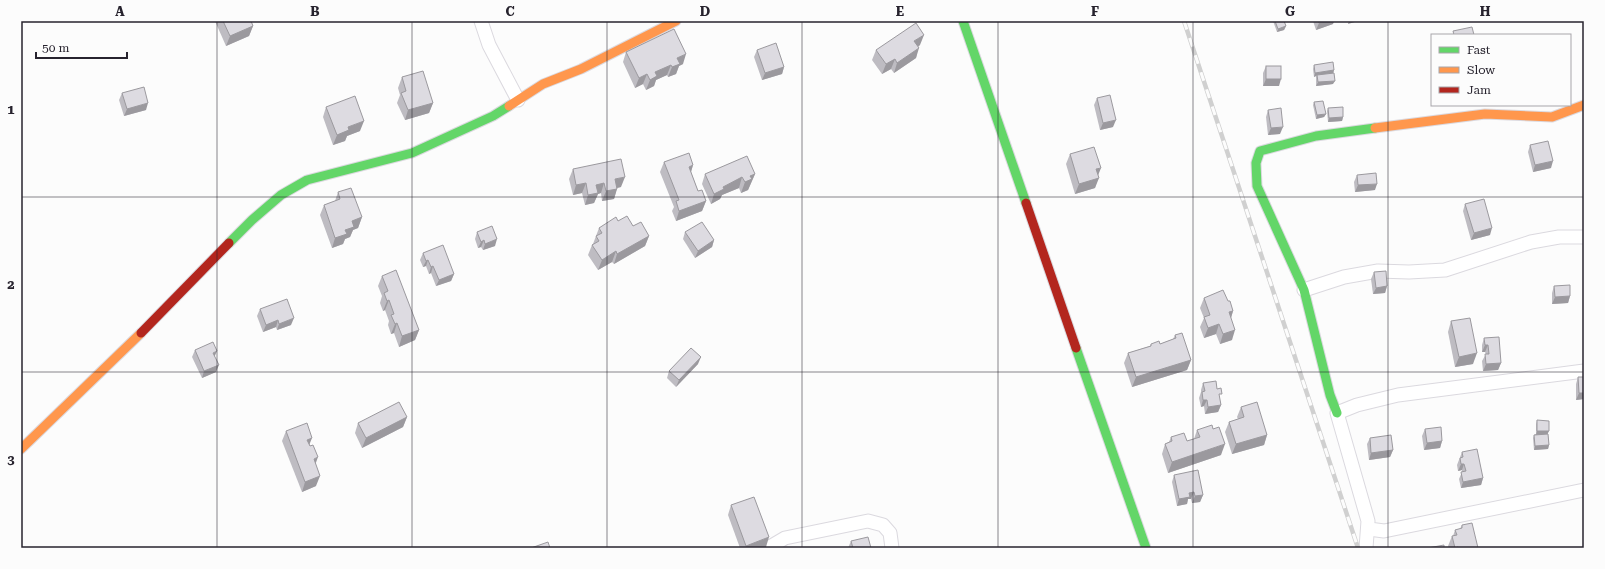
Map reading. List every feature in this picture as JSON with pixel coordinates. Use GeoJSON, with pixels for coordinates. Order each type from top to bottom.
{"type":"FeatureCollection","features":[{"type":"Feature","properties":{"kind":"street"},"geometry":{"type":"LineString","coordinates":[[481,21],[490,45],[518,100]]}},
{"type":"Feature","properties":{"kind":"street"},"geometry":{"type":"LineString","coordinates":[[21,449],[136,339],[252,220],[281,195],[307,180],[412,153],[493,116],[543,84],[581,69],[676,21]]}},
{"type":"Feature","properties":{"kind":"street"},"geometry":{"type":"LineString","coordinates":[[963,21],[1146,548]]}},
{"type":"Feature","properties":{"kind":"street"},"geometry":{"type":"LineString","coordinates":[[1366,548],[1369,529],[1364,504],[1337,413],[1330,395],[1304,290],[1257,186],[1255,168],[1256,158],[1260,151],[1316,136],[1485,114],[1552,117],[1584,105]]}},
{"type":"Feature","properties":{"kind":"street"},"geometry":{"type":"LineString","coordinates":[[1304,290],[1344,277],[1378,271],[1409,272],[1445,270],[1530,242],[1559,237],[1584,237]]}},
{"type":"Feature","properties":{"kind":"street"},"geometry":{"type":"LineString","coordinates":[[1337,413],[1357,405],[1398,395],[1584,372]]}},
{"type":"Feature","properties":{"kind":"street"},"geometry":{"type":"LineString","coordinates":[[1369,529],[1384,531],[1584,490]]}},
{"type":"Feature","properties":{"kind":"street"},"geometry":{"type":"LineString","coordinates":[[768,548],[785,538],[868,521],[883,525],[890,533],[892,548]]}},
{"type":"Feature","properties":{"kind":"building"},"geometry":{"type":"Polygon","coordinates":[[[223,21],[251,21],[253,26],[230,36],[223,21]]]}},
{"type":"Feature","properties":{"kind":"building"},"geometry":{"type":"Polygon","coordinates":[[[1275,21],[1284,21],[1286,26],[1278,29],[1275,21]]]}},
{"type":"Feature","properties":{"kind":"building"},"geometry":{"type":"Polygon","coordinates":[[[916,23],[924,35],[914,41],[919,48],[897,63],[895,59],[886,64],[876,50],[916,23]]]}},
{"type":"Feature","properties":{"kind":"building"},"geometry":{"type":"Polygon","coordinates":[[[1472,27],[1474,34],[1454,34],[1453,31],[1472,27]]]}},
{"type":"Feature","properties":{"kind":"building"},"geometry":{"type":"Polygon","coordinates":[[[674,29],[686,54],[677,58],[680,64],[672,67],[671,65],[655,72],[657,76],[650,80],[647,74],[639,78],[626,52],[674,29]]]}},
{"type":"Feature","properties":{"kind":"building"},"geometry":{"type":"Polygon","coordinates":[[[776,43],[784,67],[765,73],[757,50],[776,43]]]}},
{"type":"Feature","properties":{"kind":"building"},"geometry":{"type":"Polygon","coordinates":[[[1333,62],[1334,70],[1315,73],[1314,65],[1333,62]]]}},
{"type":"Feature","properties":{"kind":"building"},"geometry":{"type":"Polygon","coordinates":[[[1266,66],[1281,66],[1281,79],[1266,79],[1266,66]]]}},
{"type":"Feature","properties":{"kind":"building"},"geometry":{"type":"Polygon","coordinates":[[[423,71],[433,103],[408,110],[401,93],[406,91],[402,77],[423,71]]]}},
{"type":"Feature","properties":{"kind":"building"},"geometry":{"type":"Polygon","coordinates":[[[1334,73],[1335,81],[1318,82],[1317,75],[1334,73]]]}},
{"type":"Feature","properties":{"kind":"building"},"geometry":{"type":"Polygon","coordinates":[[[144,87],[148,103],[127,109],[122,93],[144,87]]]}},
{"type":"Feature","properties":{"kind":"building"},"geometry":{"type":"Polygon","coordinates":[[[1110,95],[1116,120],[1103,123],[1097,98],[1110,95]]]}},
{"type":"Feature","properties":{"kind":"building"},"geometry":{"type":"Polygon","coordinates":[[[355,96],[364,121],[348,127],[349,130],[337,135],[326,107],[355,96]]]}},
{"type":"Feature","properties":{"kind":"building"},"geometry":{"type":"Polygon","coordinates":[[[1323,101],[1326,114],[1317,115],[1314,102],[1323,101]]]}},
{"type":"Feature","properties":{"kind":"building"},"geometry":{"type":"Polygon","coordinates":[[[1343,107],[1343,117],[1329,118],[1328,108],[1343,107]]]}},
{"type":"Feature","properties":{"kind":"building"},"geometry":{"type":"Polygon","coordinates":[[[1281,108],[1283,127],[1271,128],[1268,110],[1281,108]]]}},
{"type":"Feature","properties":{"kind":"building"},"geometry":{"type":"Polygon","coordinates":[[[1548,141],[1553,161],[1535,165],[1530,145],[1548,141]]]}},
{"type":"Feature","properties":{"kind":"building"},"geometry":{"type":"Polygon","coordinates":[[[1094,147],[1101,168],[1096,169],[1099,178],[1079,184],[1070,154],[1094,147]]]}},
{"type":"Feature","properties":{"kind":"building"},"geometry":{"type":"Polygon","coordinates":[[[689,153],[693,165],[689,167],[698,191],[702,190],[706,201],[679,211],[676,201],[679,200],[664,162],[689,153]]]}},
{"type":"Feature","properties":{"kind":"building"},"geometry":{"type":"Polygon","coordinates":[[[747,156],[755,174],[750,176],[752,179],[745,182],[742,177],[723,187],[724,189],[714,194],[705,174],[747,156]]]}},
{"type":"Feature","properties":{"kind":"building"},"geometry":{"type":"Polygon","coordinates":[[[621,159],[625,177],[615,179],[617,189],[606,191],[604,183],[596,185],[598,193],[588,195],[586,183],[576,185],[573,169],[621,159]]]}},
{"type":"Feature","properties":{"kind":"building"},"geometry":{"type":"Polygon","coordinates":[[[1376,173],[1377,184],[1358,185],[1357,175],[1376,173]]]}},
{"type":"Feature","properties":{"kind":"building"},"geometry":{"type":"Polygon","coordinates":[[[351,188],[362,217],[352,221],[354,227],[345,230],[347,234],[335,238],[324,205],[340,199],[338,192],[351,188]]]}},
{"type":"Feature","properties":{"kind":"building"},"geometry":{"type":"Polygon","coordinates":[[[1484,199],[1492,228],[1474,233],[1465,204],[1484,199]]]}},
{"type":"Feature","properties":{"kind":"building"},"geometry":{"type":"Polygon","coordinates":[[[627,216],[633,226],[641,222],[649,236],[617,254],[616,251],[602,260],[592,245],[599,241],[596,236],[602,233],[599,228],[616,217],[618,221],[627,216]]]}},
{"type":"Feature","properties":{"kind":"building"},"geometry":{"type":"Polygon","coordinates":[[[702,222],[714,240],[698,251],[685,232],[702,222]]]}},
{"type":"Feature","properties":{"kind":"building"},"geometry":{"type":"Polygon","coordinates":[[[492,226],[497,239],[485,244],[484,240],[481,242],[477,232],[492,226]]]}},
{"type":"Feature","properties":{"kind":"building"},"geometry":{"type":"Polygon","coordinates":[[[443,245],[454,274],[439,280],[433,266],[431,267],[428,260],[426,261],[423,253],[443,245]]]}},
{"type":"Feature","properties":{"kind":"building"},"geometry":{"type":"Polygon","coordinates":[[[396,270],[419,330],[402,336],[397,323],[395,324],[391,315],[394,314],[389,300],[387,301],[384,293],[388,291],[382,276],[396,270]]]}},
{"type":"Feature","properties":{"kind":"building"},"geometry":{"type":"Polygon","coordinates":[[[1386,271],[1387,286],[1376,288],[1374,272],[1386,271]]]}},
{"type":"Feature","properties":{"kind":"building"},"geometry":{"type":"Polygon","coordinates":[[[1570,285],[1570,296],[1555,297],[1554,286],[1570,285]]]}},
{"type":"Feature","properties":{"kind":"building"},"geometry":{"type":"Polygon","coordinates":[[[1223,290],[1228,301],[1230,301],[1233,311],[1229,312],[1235,330],[1223,334],[1219,324],[1208,328],[1204,317],[1210,315],[1204,298],[1223,290]]]}},
{"type":"Feature","properties":{"kind":"building"},"geometry":{"type":"Polygon","coordinates":[[[287,299],[294,318],[279,324],[278,320],[266,325],[260,309],[287,299]]]}},
{"type":"Feature","properties":{"kind":"building"},"geometry":{"type":"Polygon","coordinates":[[[1470,318],[1477,353],[1459,357],[1451,321],[1470,318]]]}},
{"type":"Feature","properties":{"kind":"building"},"geometry":{"type":"Polygon","coordinates":[[[1182,333],[1191,360],[1136,377],[1128,353],[1151,346],[1151,344],[1159,341],[1160,344],[1176,338],[1175,335],[1182,333]]]}},
{"type":"Feature","properties":{"kind":"building"},"geometry":{"type":"Polygon","coordinates":[[[1499,337],[1501,363],[1486,364],[1485,354],[1489,354],[1488,345],[1485,345],[1484,338],[1499,337]]]}},
{"type":"Feature","properties":{"kind":"building"},"geometry":{"type":"Polygon","coordinates":[[[213,342],[217,351],[213,353],[219,365],[204,371],[195,350],[213,342]]]}},
{"type":"Feature","properties":{"kind":"building"},"geometry":{"type":"Polygon","coordinates":[[[691,348],[701,357],[679,380],[669,371],[691,348]]]}},
{"type":"Feature","properties":{"kind":"building"},"geometry":{"type":"Polygon","coordinates":[[[1578,377],[1584,377],[1584,393],[1579,393],[1578,377]]]}},
{"type":"Feature","properties":{"kind":"building"},"geometry":{"type":"Polygon","coordinates":[[[1216,381],[1217,389],[1221,388],[1222,394],[1219,394],[1221,405],[1208,407],[1207,400],[1203,400],[1202,392],[1205,391],[1203,383],[1216,381]]]}},
{"type":"Feature","properties":{"kind":"building"},"geometry":{"type":"Polygon","coordinates":[[[399,402],[407,417],[366,438],[358,423],[399,402]]]}},
{"type":"Feature","properties":{"kind":"building"},"geometry":{"type":"Polygon","coordinates":[[[1257,402],[1267,435],[1236,444],[1229,422],[1244,417],[1241,407],[1257,402]]]}},
{"type":"Feature","properties":{"kind":"building"},"geometry":{"type":"Polygon","coordinates":[[[1537,420],[1549,421],[1549,431],[1537,431],[1537,420]]]}},
{"type":"Feature","properties":{"kind":"building"},"geometry":{"type":"Polygon","coordinates":[[[307,423],[312,438],[307,440],[310,446],[313,445],[318,457],[314,459],[320,476],[305,482],[286,431],[307,423]]]}},
{"type":"Feature","properties":{"kind":"building"},"geometry":{"type":"Polygon","coordinates":[[[1212,425],[1213,429],[1219,427],[1225,444],[1172,462],[1165,444],[1172,441],[1171,437],[1184,433],[1187,441],[1200,437],[1197,430],[1212,425]]]}},
{"type":"Feature","properties":{"kind":"building"},"geometry":{"type":"Polygon","coordinates":[[[1441,427],[1442,441],[1427,443],[1425,429],[1441,427]]]}},
{"type":"Feature","properties":{"kind":"building"},"geometry":{"type":"Polygon","coordinates":[[[1548,434],[1549,445],[1535,446],[1534,435],[1548,434]]]}},
{"type":"Feature","properties":{"kind":"building"},"geometry":{"type":"Polygon","coordinates":[[[1391,435],[1393,450],[1371,453],[1370,438],[1391,435]]]}},
{"type":"Feature","properties":{"kind":"building"},"geometry":{"type":"Polygon","coordinates":[[[1477,449],[1483,478],[1463,482],[1461,472],[1466,471],[1464,464],[1461,464],[1460,458],[1463,457],[1462,452],[1477,449]]]}},
{"type":"Feature","properties":{"kind":"building"},"geometry":{"type":"Polygon","coordinates":[[[1198,470],[1203,495],[1195,496],[1194,492],[1189,493],[1190,497],[1179,499],[1174,475],[1198,470]]]}},
{"type":"Feature","properties":{"kind":"building"},"geometry":{"type":"Polygon","coordinates":[[[754,497],[769,537],[746,546],[731,505],[754,497]]]}},
{"type":"Feature","properties":{"kind":"building"},"geometry":{"type":"Polygon","coordinates":[[[1472,523],[1478,548],[1455,548],[1452,536],[1457,535],[1455,530],[1462,528],[1462,525],[1472,523]]]}},
{"type":"Feature","properties":{"kind":"building"},"geometry":{"type":"Polygon","coordinates":[[[868,537],[871,548],[853,548],[851,541],[868,537]]]}},
{"type":"Feature","properties":{"kind":"building"},"geometry":{"type":"Polygon","coordinates":[[[548,542],[550,548],[531,548],[548,542]]]}},
{"type":"Feature","properties":{"kind":"building"},"geometry":{"type":"Polygon","coordinates":[[[1444,545],[1444,548],[1428,548],[1444,545]]]}},
{"type":"Feature","properties":{"kind":"railway"},"geometry":{"type":"LineString","coordinates":[[1184,21],[1358,548]]}},
{"type":"Feature","properties":{"kind":"traffic: fast"},"geometry":{"type":"LineString","coordinates":[[963,21],[1026,203]]}},
{"type":"Feature","properties":{"kind":"traffic: fast"},"geometry":{"type":"LineString","coordinates":[[229,243],[252,220],[281,195],[307,180],[412,153],[493,116],[509,106]]}},
{"type":"Feature","properties":{"kind":"traffic: fast"},"geometry":{"type":"LineString","coordinates":[[1337,413],[1330,395],[1304,290],[1257,186],[1256,163],[1260,151],[1316,136],[1375,128]]}},
{"type":"Feature","properties":{"kind":"traffic: fast"},"geometry":{"type":"LineString","coordinates":[[1076,348],[1146,548]]}},
{"type":"Feature","properties":{"kind":"traffic: slow"},"geometry":{"type":"LineString","coordinates":[[509,106],[543,84],[581,69],[676,21]]}},
{"type":"Feature","properties":{"kind":"traffic: slow"},"geometry":{"type":"LineString","coordinates":[[1375,128],[1485,114],[1552,117],[1584,105]]}},
{"type":"Feature","properties":{"kind":"traffic: slow"},"geometry":{"type":"LineString","coordinates":[[21,449],[141,333]]}},
{"type":"Feature","properties":{"kind":"traffic: jam"},"geometry":{"type":"LineString","coordinates":[[1026,203],[1076,348]]}},
{"type":"Feature","properties":{"kind":"traffic: jam"},"geometry":{"type":"LineString","coordinates":[[141,333],[229,243]]}}]}
